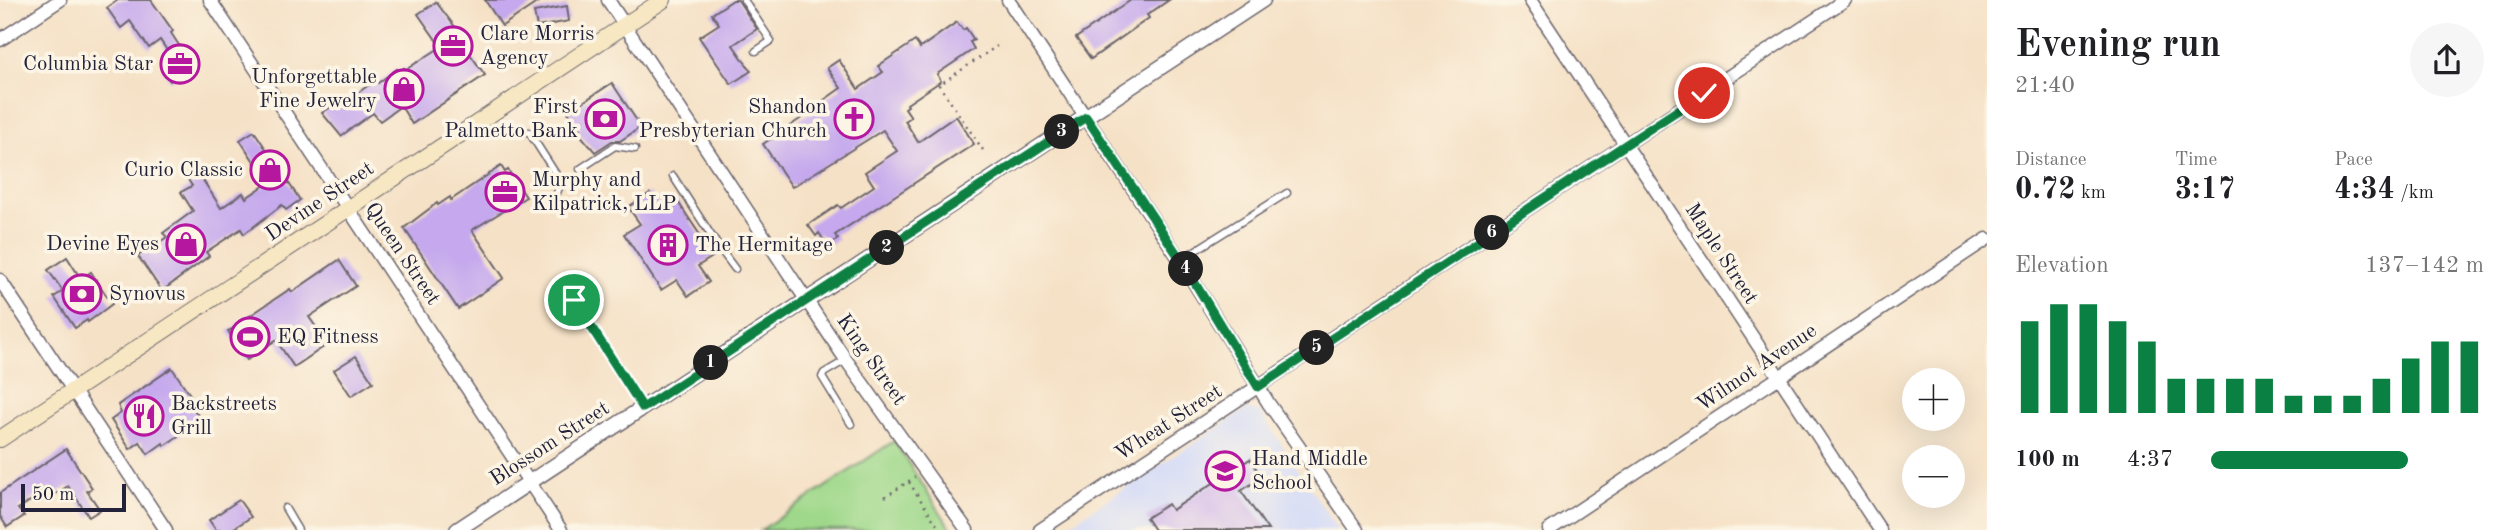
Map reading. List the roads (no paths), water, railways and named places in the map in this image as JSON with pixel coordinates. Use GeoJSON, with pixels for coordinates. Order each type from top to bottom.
{"type":"FeatureCollection","features":[{"type":"Feature","properties":{"kind":"main road","name":"Devine Street"},"geometry":{"type":"LineString","coordinates":[[0,439],[663,0]]}},
{"type":"Feature","properties":{"kind":"street"},"geometry":{"type":"LineString","coordinates":[[0,40],[60,0]]}},
{"type":"Feature","properties":{"kind":"street","name":"Queen Street"},"geometry":{"type":"LineString","coordinates":[[211,0],[561,530]]}},
{"type":"Feature","properties":{"kind":"street","name":"King Street"},"geometry":{"type":"LineString","coordinates":[[608,0],[846,360],[967,530]]}},
{"type":"Feature","properties":{"kind":"street"},"geometry":{"type":"LineString","coordinates":[[1008,0],[1181,260],[1258,387],[1357,530]]}},
{"type":"Feature","properties":{"kind":"street","name":"Blossom Street"},"geometry":{"type":"LineString","coordinates":[[457,530],[1263,0]]}},
{"type":"Feature","properties":{"kind":"street","name":"Maple Street"},"geometry":{"type":"LineString","coordinates":[[1530,0],[1880,530]]}},
{"type":"Feature","properties":{"kind":"street","name":"Wheat Street"},"geometry":{"type":"LineString","coordinates":[[1040,530],[1845,0]]}},
{"type":"Feature","properties":{"kind":"street","name":"Wilmot Avenue"},"geometry":{"type":"LineString","coordinates":[[1549,530],[1987,239]]}},
{"type":"Feature","properties":{"kind":"street"},"geometry":{"type":"LineString","coordinates":[[0,280],[166,530]]}},
{"type":"Feature","properties":{"kind":"lane"},"geometry":{"type":"LineString","coordinates":[[744,0],[771,41],[756,51]]}},
{"type":"Feature","properties":{"kind":"lane"},"geometry":{"type":"LineString","coordinates":[[529,132],[561,182],[557,193]]}},
{"type":"Feature","properties":{"kind":"lane"},"geometry":{"type":"LineString","coordinates":[[580,169],[615,146],[635,149]]}},
{"type":"Feature","properties":{"kind":"lane"},"geometry":{"type":"LineString","coordinates":[[673,176],[735,269]]}},
{"type":"Feature","properties":{"kind":"lane"},"geometry":{"type":"LineString","coordinates":[[1181,260],[1287,193]]}},
{"type":"Feature","properties":{"kind":"lane"},"geometry":{"type":"LineString","coordinates":[[574,300],[643,408]]}},
{"type":"Feature","properties":{"kind":"lane"},"geometry":{"type":"LineString","coordinates":[[846,360],[824,373],[822,377],[851,424]]}},
{"type":"Feature","properties":{"kind":"lane"},"geometry":{"type":"LineString","coordinates":[[285,508],[298,530]]}},
{"type":"Feature","properties":{"kind":"place","name":"Clare Morris Agency"},"geometry":{"type":"Point","coordinates":[453,46]}},
{"type":"Feature","properties":{"kind":"place","name":"Columbia Star"},"geometry":{"type":"Point","coordinates":[180,64]}},
{"type":"Feature","properties":{"kind":"place","name":"Unforgettable Fine Jewelry"},"geometry":{"type":"Point","coordinates":[404,89]}},
{"type":"Feature","properties":{"kind":"place","name":"First Palmetto Bank"},"geometry":{"type":"Point","coordinates":[605,119]}},
{"type":"Feature","properties":{"kind":"place","name":"Shandon Presbyterian Church"},"geometry":{"type":"Point","coordinates":[854,119]}},
{"type":"Feature","properties":{"kind":"place","name":"Curio Classic"},"geometry":{"type":"Point","coordinates":[270,170]}},
{"type":"Feature","properties":{"kind":"place","name":"Murphy and Kilpatrick, LLP"},"geometry":{"type":"Point","coordinates":[505,192]}},
{"type":"Feature","properties":{"kind":"place","name":"Devine Eyes"},"geometry":{"type":"Point","coordinates":[186,244]}},
{"type":"Feature","properties":{"kind":"place","name":"The Hermitage"},"geometry":{"type":"Point","coordinates":[668,245]}},
{"type":"Feature","properties":{"kind":"place","name":"Synovus"},"geometry":{"type":"Point","coordinates":[82,294]}},
{"type":"Feature","properties":{"kind":"place","name":"EQ Fitness"},"geometry":{"type":"Point","coordinates":[250,337]}},
{"type":"Feature","properties":{"kind":"place","name":"Backstreets Grill"},"geometry":{"type":"Point","coordinates":[144,416]}},
{"type":"Feature","properties":{"kind":"place","name":"Hand Middle School"},"geometry":{"type":"Point","coordinates":[1225,471]}}]}
